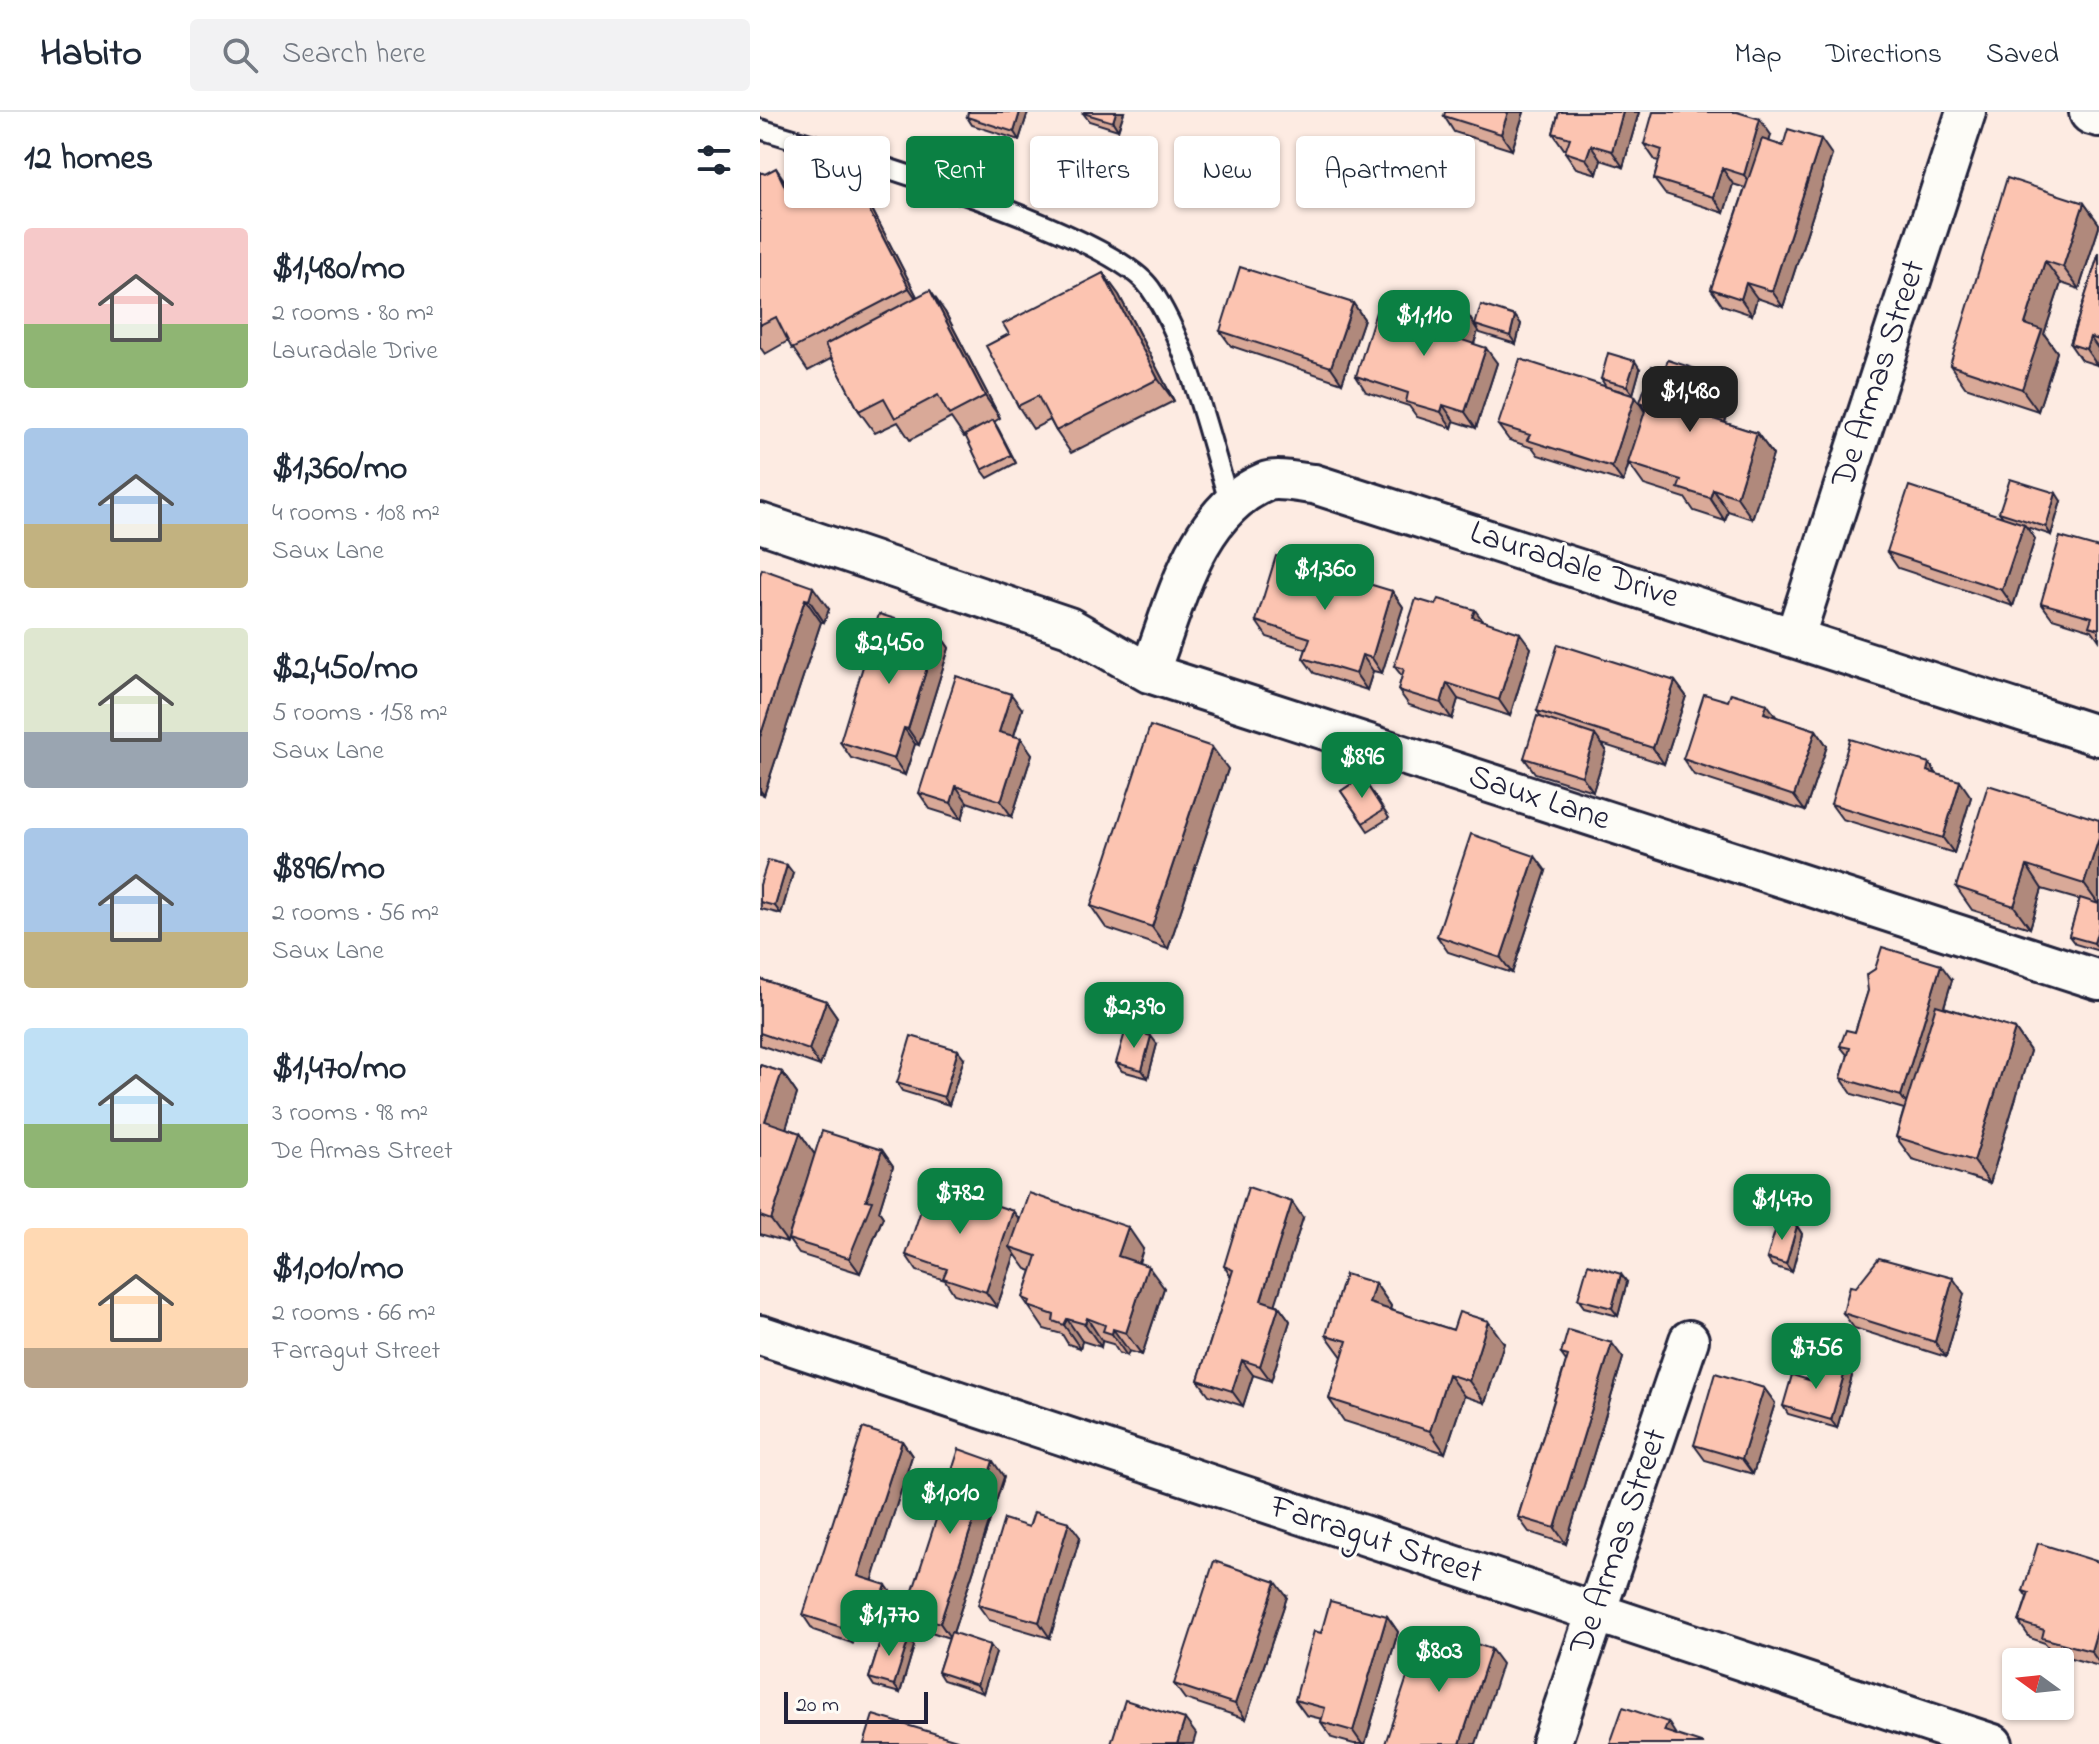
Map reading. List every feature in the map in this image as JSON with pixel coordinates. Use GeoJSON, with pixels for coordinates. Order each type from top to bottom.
{"type":"FeatureCollection","features":[{"type":"Feature","properties":{"kind":"street","name":"De Armas Street"},"geometry":{"type":"LineString","coordinates":[[1795,636],[1966,112]]}},
{"type":"Feature","properties":{"kind":"street"},"geometry":{"type":"LineString","coordinates":[[2092,112],[2099,114]]}},
{"type":"Feature","properties":{"kind":"street","name":"Lauradale Drive"},"geometry":{"type":"LineString","coordinates":[[1149,673],[1200,543],[1230,504],[1268,481],[1314,484],[2099,736]]}},
{"type":"Feature","properties":{"kind":"street","name":"Saux Lane"},"geometry":{"type":"LineString","coordinates":[[760,523],[1069,627],[1149,673],[2099,980]]}},
{"type":"Feature","properties":{"kind":"street","name":"Farragut Street"},"geometry":{"type":"LineString","coordinates":[[760,1335],[1993,1744]]}},
{"type":"Feature","properties":{"kind":"street","name":"De Armas Street"},"geometry":{"type":"LineString","coordinates":[[1551,1744],[1689,1340]]}},
{"type":"Feature","properties":{"kind":"lane"},"geometry":{"type":"LineString","coordinates":[[760,129],[843,154],[1002,210],[1082,242],[1121,262],[1149,287],[1177,341],[1230,504]]}},
{"type":"Feature","properties":{"kind":"building"},"geometry":{"type":"Polygon","coordinates":[[[968,112],[1020,112],[1014,132],[967,117],[968,112]]]}},
{"type":"Feature","properties":{"kind":"building"},"geometry":{"type":"Polygon","coordinates":[[[1084,112],[1116,112],[1113,122],[1084,112]]]}},
{"type":"Feature","properties":{"kind":"building"},"geometry":{"type":"Polygon","coordinates":[[[1445,112],[1508,112],[1501,134],[1444,116],[1445,112]]]}},
{"type":"Feature","properties":{"kind":"building"},"geometry":{"type":"Polygon","coordinates":[[[1559,112],[1623,112],[1612,151],[1591,145],[1586,159],[1565,152],[1570,138],[1553,133],[1559,112]]]}},
{"type":"Feature","properties":{"kind":"building"},"geometry":{"type":"Polygon","coordinates":[[[1653,112],[1737,112],[1760,119],[1744,175],[1722,168],[1713,197],[1654,179],[1662,150],[1644,144],[1653,112]]]}},
{"type":"Feature","properties":{"kind":"building"},"geometry":{"type":"Polygon","coordinates":[[[1788,129],[1821,139],[1772,291],[1746,283],[1741,299],[1711,289],[1762,139],[1783,146],[1788,129]]]}},
{"type":"Feature","properties":{"kind":"building"},"geometry":{"type":"Polygon","coordinates":[[[776,168],[784,185],[784,208],[868,208],[909,288],[792,349],[776,317],[760,325],[760,172],[765,174],[776,168]]]}},
{"type":"Feature","properties":{"kind":"building"},"geometry":{"type":"Polygon","coordinates":[[[2007,178],[2084,203],[2063,267],[2045,261],[2025,324],[2042,330],[2022,389],[1950,365],[2007,178]]]}},
{"type":"Feature","properties":{"kind":"building"},"geometry":{"type":"Polygon","coordinates":[[[2099,253],[2099,340],[2090,337],[2086,349],[2070,344],[2099,253]]]}},
{"type":"Feature","properties":{"kind":"building"},"geometry":{"type":"Polygon","coordinates":[[[1240,267],[1353,303],[1331,367],[1220,331],[1240,267]]]}},
{"type":"Feature","properties":{"kind":"building"},"geometry":{"type":"Polygon","coordinates":[[[1103,273],[1158,379],[1056,431],[1038,396],[1018,406],[986,346],[1009,334],[1003,324],[1103,273]]]}},
{"type":"Feature","properties":{"kind":"building"},"geometry":{"type":"Polygon","coordinates":[[[930,290],[985,396],[949,415],[938,395],[895,418],[884,398],[859,411],[825,345],[930,290]]]}},
{"type":"Feature","properties":{"kind":"building"},"geometry":{"type":"Polygon","coordinates":[[[1429,302],[1468,315],[1459,339],[1486,348],[1465,412],[1443,405],[1441,412],[1406,402],[1408,393],[1356,376],[1376,312],[1420,326],[1429,302]]]}},
{"type":"Feature","properties":{"kind":"building"},"geometry":{"type":"Polygon","coordinates":[[[1481,305],[1515,316],[1510,336],[1475,325],[1481,305]]]}},
{"type":"Feature","properties":{"kind":"building"},"geometry":{"type":"Polygon","coordinates":[[[1608,353],[1635,361],[1627,386],[1601,379],[1608,353]]]}},
{"type":"Feature","properties":{"kind":"building"},"geometry":{"type":"Polygon","coordinates":[[[1520,359],[1635,396],[1612,467],[1527,440],[1530,435],[1498,425],[1520,359]]]}},
{"type":"Feature","properties":{"kind":"building"},"geometry":{"type":"Polygon","coordinates":[[[1668,360],[1717,376],[1704,416],[1757,433],[1737,497],[1713,489],[1710,498],[1678,488],[1681,480],[1628,463],[1647,405],[1640,402],[1652,366],[1664,370],[1668,360]]]}},
{"type":"Feature","properties":{"kind":"building"},"geometry":{"type":"Polygon","coordinates":[[[993,420],[1011,455],[982,470],[965,435],[993,420]]]}},
{"type":"Feature","properties":{"kind":"building"},"geometry":{"type":"Polygon","coordinates":[[[2010,479],[2056,493],[2046,527],[1999,512],[2010,479]]]}},
{"type":"Feature","properties":{"kind":"building"},"geometry":{"type":"Polygon","coordinates":[[[1909,486],[2024,524],[2002,590],[1887,552],[1909,486]]]}},
{"type":"Feature","properties":{"kind":"building"},"geometry":{"type":"Polygon","coordinates":[[[2060,537],[2099,548],[2099,629],[2089,626],[2092,617],[2041,603],[2060,537]]]}},
{"type":"Feature","properties":{"kind":"building"},"geometry":{"type":"Polygon","coordinates":[[[1276,556],[1392,591],[1372,658],[1362,655],[1356,674],[1303,658],[1310,638],[1256,621],[1276,556]]]}},
{"type":"Feature","properties":{"kind":"building"},"geometry":{"type":"Polygon","coordinates":[[[762,569],[813,587],[809,600],[805,599],[760,737],[760,575],[762,569]]]}},
{"type":"Feature","properties":{"kind":"building"},"geometry":{"type":"Polygon","coordinates":[[[1416,599],[1436,605],[1439,599],[1475,610],[1472,617],[1520,633],[1499,700],[1447,683],[1441,703],[1398,690],[1404,669],[1394,666],[1416,599]]]}},
{"type":"Feature","properties":{"kind":"building"},"geometry":{"type":"Polygon","coordinates":[[[879,614],[938,632],[908,729],[904,728],[894,759],[840,742],[879,614]]]}},
{"type":"Feature","properties":{"kind":"building"},"geometry":{"type":"Polygon","coordinates":[[[1558,644],[1675,681],[1653,748],[1537,711],[1558,644]]]}},
{"type":"Feature","properties":{"kind":"building"},"geometry":{"type":"Polygon","coordinates":[[[956,676],[1011,694],[999,732],[1021,738],[1001,801],[956,786],[951,803],[919,793],[956,676]]]}},
{"type":"Feature","properties":{"kind":"building"},"geometry":{"type":"Polygon","coordinates":[[[1731,693],[1767,704],[1764,713],[1816,730],[1794,796],[1683,759],[1704,694],[1728,701],[1731,693]]]}},
{"type":"Feature","properties":{"kind":"building"},"geometry":{"type":"Polygon","coordinates":[[[1537,716],[1595,735],[1582,776],[1524,758],[1537,716]]]}},
{"type":"Feature","properties":{"kind":"building"},"geometry":{"type":"Polygon","coordinates":[[[1150,726],[1212,747],[1152,927],[1091,906],[1150,726]]]}},
{"type":"Feature","properties":{"kind":"building"},"geometry":{"type":"Polygon","coordinates":[[[1850,739],[1929,763],[1927,771],[1960,781],[1943,838],[1831,804],[1850,739]]]}},
{"type":"Feature","properties":{"kind":"building"},"geometry":{"type":"Polygon","coordinates":[[[1362,777],[1383,810],[1363,823],[1341,791],[1362,777]]]}},
{"type":"Feature","properties":{"kind":"building"},"geometry":{"type":"Polygon","coordinates":[[[1988,785],[2099,820],[2099,838],[2084,884],[2027,866],[2014,906],[1956,887],[1988,785]]]}},
{"type":"Feature","properties":{"kind":"building"},"geometry":{"type":"Polygon","coordinates":[[[1471,834],[1535,856],[1501,958],[1437,936],[1471,834]]]}},
{"type":"Feature","properties":{"kind":"building"},"geometry":{"type":"Polygon","coordinates":[[[768,860],[787,865],[775,906],[760,902],[760,885],[768,860]]]}},
{"type":"Feature","properties":{"kind":"building"},"geometry":{"type":"Polygon","coordinates":[[[2080,898],[2099,904],[2099,926],[2094,943],[2069,936],[2080,898]]]}},
{"type":"Feature","properties":{"kind":"building"},"geometry":{"type":"Polygon","coordinates":[[[1882,947],[1941,965],[1901,1096],[1841,1078],[1850,1048],[1840,1046],[1846,1030],[1855,1032],[1868,991],[1866,975],[1875,969],[1882,947]]]}},
{"type":"Feature","properties":{"kind":"building"},"geometry":{"type":"Polygon","coordinates":[[[760,979],[826,1001],[809,1050],[760,1033],[760,979]]]}},
{"type":"Feature","properties":{"kind":"building"},"geometry":{"type":"Polygon","coordinates":[[[1936,1005],[2015,1029],[1974,1161],[1896,1137],[1936,1005]]]}},
{"type":"Feature","properties":{"kind":"building"},"geometry":{"type":"Polygon","coordinates":[[[1126,1029],[1151,1036],[1142,1070],[1116,1063],[1126,1029]]]}},
{"type":"Feature","properties":{"kind":"building"},"geometry":{"type":"Polygon","coordinates":[[[911,1036],[958,1050],[944,1097],[897,1083],[911,1036]]]}},
{"type":"Feature","properties":{"kind":"building"},"geometry":{"type":"Polygon","coordinates":[[[760,1065],[782,1072],[765,1121],[800,1133],[771,1220],[760,1216],[760,1065]]]}},
{"type":"Feature","properties":{"kind":"building"},"geometry":{"type":"Polygon","coordinates":[[[822,1131],[882,1150],[866,1200],[872,1201],[849,1258],[788,1239],[822,1131]]]}},
{"type":"Feature","properties":{"kind":"building"},"geometry":{"type":"Polygon","coordinates":[[[930,1183],[1013,1211],[986,1292],[943,1278],[947,1269],[906,1255],[930,1183]]]}},
{"type":"Feature","properties":{"kind":"building"},"geometry":{"type":"Polygon","coordinates":[[[1248,1187],[1292,1202],[1261,1300],[1279,1306],[1260,1366],[1242,1360],[1232,1391],[1198,1380],[1233,1270],[1224,1266],[1248,1187]]]}},
{"type":"Feature","properties":{"kind":"building"},"geometry":{"type":"Polygon","coordinates":[[[1029,1193],[1128,1227],[1118,1256],[1148,1266],[1126,1333],[1113,1329],[1112,1334],[1103,1331],[1105,1325],[1087,1318],[1085,1324],[1067,1319],[1064,1325],[1053,1321],[1054,1315],[1028,1306],[1030,1301],[1023,1298],[1037,1256],[1010,1247],[1029,1193]]]}},
{"type":"Feature","properties":{"kind":"building"},"geometry":{"type":"Polygon","coordinates":[[[1778,1221],[1797,1226],[1786,1264],[1767,1258],[1778,1221]]]}},
{"type":"Feature","properties":{"kind":"building"},"geometry":{"type":"Polygon","coordinates":[[[1879,1258],[1953,1278],[1935,1342],[1843,1313],[1850,1286],[1856,1287],[1879,1258]]]}},
{"type":"Feature","properties":{"kind":"building"},"geometry":{"type":"Polygon","coordinates":[[[1588,1264],[1621,1274],[1612,1308],[1578,1299],[1588,1264]]]}},
{"type":"Feature","properties":{"kind":"building"},"geometry":{"type":"Polygon","coordinates":[[[1345,1274],[1375,1283],[1369,1303],[1453,1330],[1459,1312],[1488,1321],[1469,1381],[1448,1374],[1430,1431],[1329,1399],[1347,1341],[1326,1335],[1345,1274]]]}},
{"type":"Feature","properties":{"kind":"building"},"geometry":{"type":"Polygon","coordinates":[[[1568,1330],[1612,1343],[1555,1528],[1518,1517],[1568,1356],[1561,1354],[1568,1330]]]}},
{"type":"Feature","properties":{"kind":"building"},"geometry":{"type":"Polygon","coordinates":[[[1818,1361],[1846,1368],[1831,1420],[1783,1406],[1792,1375],[1812,1381],[1818,1361]]]}},
{"type":"Feature","properties":{"kind":"building"},"geometry":{"type":"Polygon","coordinates":[[[1715,1373],[1764,1388],[1742,1459],[1694,1445],[1715,1373]]]}},
{"type":"Feature","properties":{"kind":"building"},"geometry":{"type":"Polygon","coordinates":[[[863,1428],[902,1441],[858,1576],[886,1585],[872,1627],[844,1618],[841,1627],[803,1615],[863,1428]]]}},
{"type":"Feature","properties":{"kind":"building"},"geometry":{"type":"Polygon","coordinates":[[[959,1449],[993,1461],[940,1623],[906,1612],[959,1449]]]}},
{"type":"Feature","properties":{"kind":"building"},"geometry":{"type":"Polygon","coordinates":[[[1034,1512],[1069,1522],[1039,1622],[978,1605],[1004,1519],[1029,1527],[1034,1512]]]}},
{"type":"Feature","properties":{"kind":"building"},"geometry":{"type":"Polygon","coordinates":[[[2038,1543],[2099,1562],[2099,1624],[2091,1651],[2042,1638],[2044,1630],[2019,1622],[2029,1593],[2023,1591],[2038,1543]]]}},
{"type":"Feature","properties":{"kind":"building"},"geometry":{"type":"Polygon","coordinates":[[[1214,1561],[1276,1582],[1235,1704],[1174,1684],[1214,1561]]]}},
{"type":"Feature","properties":{"kind":"building"},"geometry":{"type":"Polygon","coordinates":[[[1330,1601],[1387,1616],[1353,1731],[1321,1722],[1325,1708],[1295,1700],[1314,1631],[1321,1633],[1330,1601]]]}},
{"type":"Feature","properties":{"kind":"building"},"geometry":{"type":"Polygon","coordinates":[[[884,1630],[909,1638],[894,1685],[869,1678],[884,1630]]]}},
{"type":"Feature","properties":{"kind":"building"},"geometry":{"type":"Polygon","coordinates":[[[951,1632],[990,1645],[977,1685],[938,1672],[951,1632]]]}},
{"type":"Feature","properties":{"kind":"building"},"geometry":{"type":"Polygon","coordinates":[[[1448,1634],[1491,1649],[1460,1744],[1385,1744],[1418,1644],[1443,1652],[1448,1634]]]}},
{"type":"Feature","properties":{"kind":"building"},"geometry":{"type":"Polygon","coordinates":[[[1125,1700],[1185,1719],[1177,1744],[1111,1744],[1125,1700]]]}},
{"type":"Feature","properties":{"kind":"building"},"geometry":{"type":"Polygon","coordinates":[[[1623,1707],[1668,1722],[1664,1731],[1704,1744],[1610,1744],[1623,1707]]]}},
{"type":"Feature","properties":{"kind":"building"},"geometry":{"type":"Polygon","coordinates":[[[873,1715],[957,1740],[956,1744],[864,1744],[873,1715]]]}}]}
